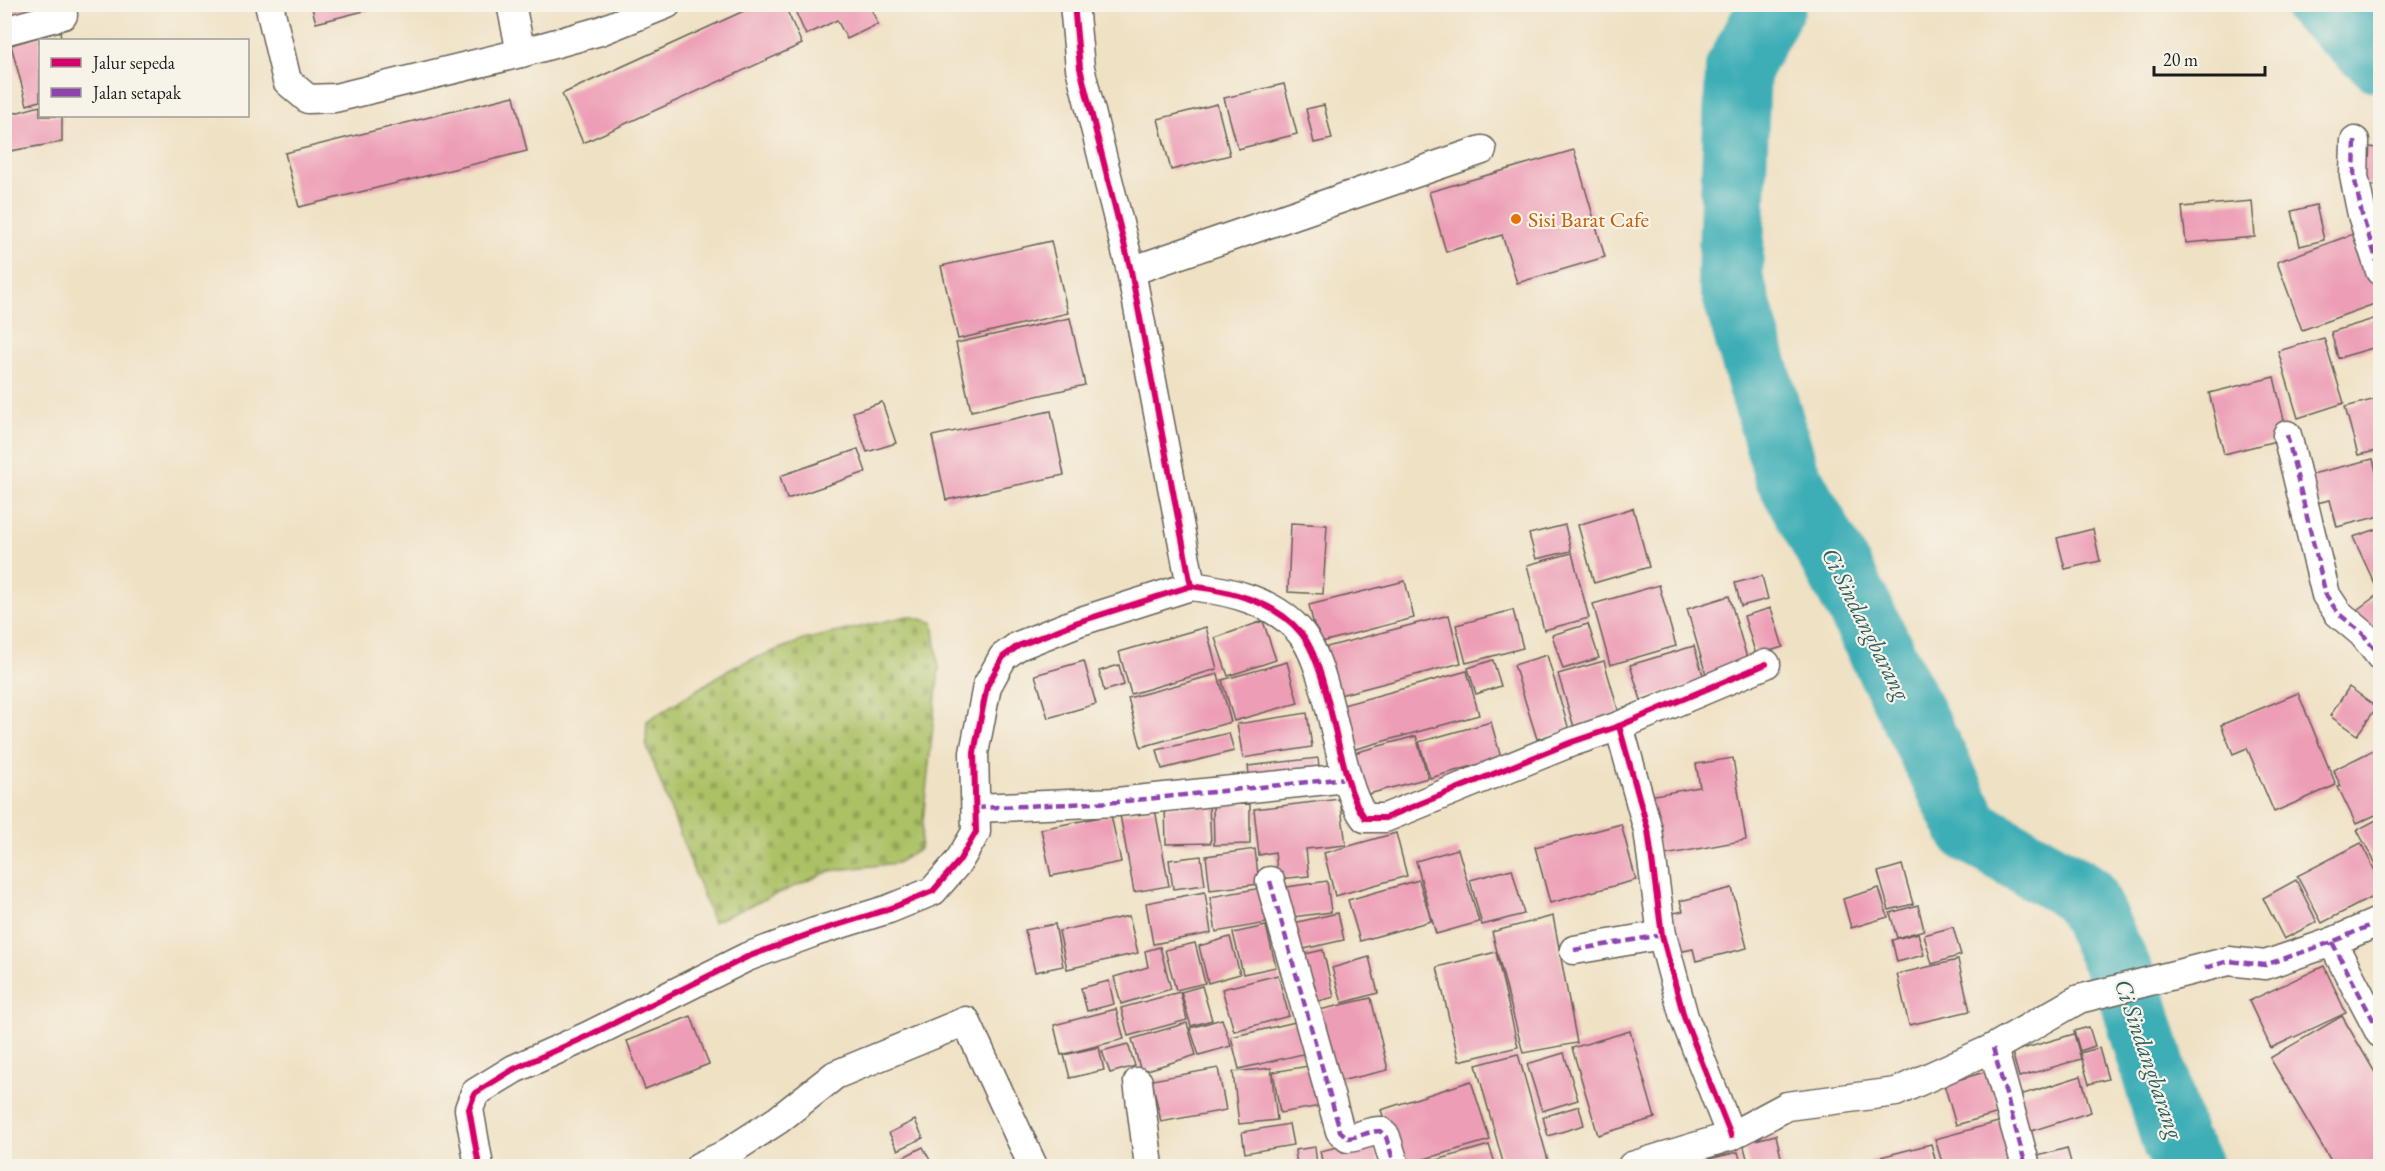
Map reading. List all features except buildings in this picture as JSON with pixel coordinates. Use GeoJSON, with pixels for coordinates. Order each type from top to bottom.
{"type":"FeatureCollection","features":[{"type":"Feature","properties":{"kind":"street"},"geometry":{"type":"LineString","coordinates":[[269,4],[287,81],[308,99],[335,98],[521,53],[600,31],[667,4]]}},
{"type":"Feature","properties":{"kind":"street"},"geometry":{"type":"LineString","coordinates":[[511,4],[521,53]]}},
{"type":"Feature","properties":{"kind":"street"},"geometry":{"type":"LineString","coordinates":[[1074,4],[1080,68],[1131,271],[1191,586]]}},
{"type":"Feature","properties":{"kind":"street"},"geometry":{"type":"LineString","coordinates":[[4,31],[63,15]]}},
{"type":"Feature","properties":{"kind":"street"},"geometry":{"type":"LineString","coordinates":[[2355,141],[2354,176],[2362,215],[2380,272]]}},
{"type":"Feature","properties":{"kind":"street"},"geometry":{"type":"LineString","coordinates":[[1131,271],[1482,150]]}},
{"type":"Feature","properties":{"kind":"street"},"geometry":{"type":"LineString","coordinates":[[2287,435],[2326,595],[2338,613],[2363,634],[2380,656]]}},
{"type":"Feature","properties":{"kind":"street"},"geometry":{"type":"LineString","coordinates":[[479,1167],[469,1109],[475,1094],[514,1069],[588,1036],[747,957],[814,932],[889,909],[933,891],[960,861],[976,832],[974,753],[987,686],[1003,657],[1018,646],[1078,622],[1191,586],[1228,591],[1266,606],[1287,618],[1302,634],[1312,652],[1347,778],[1357,808],[1365,818],[1385,818],[1572,742],[1619,726],[1766,664]]}},
{"type":"Feature","properties":{"kind":"street"},"geometry":{"type":"LineString","coordinates":[[1619,726],[1648,830],[1662,935],[1684,1017],[1731,1136]]}},
{"type":"Feature","properties":{"kind":"street"},"geometry":{"type":"LineString","coordinates":[[976,808],[1117,802],[1347,778]]}},
{"type":"Feature","properties":{"kind":"street"},"geometry":{"type":"LineString","coordinates":[[1270,881],[1340,1131],[1348,1138],[1371,1131],[1380,1131],[1386,1137],[1395,1167]]}},
{"type":"Feature","properties":{"kind":"street"},"geometry":{"type":"LineString","coordinates":[[1636,1166],[1731,1136],[1787,1106],[1896,1092],[1994,1048],[2079,999],[2229,961],[2265,965],[2332,942],[2380,921]]}},
{"type":"Feature","properties":{"kind":"street"},"geometry":{"type":"LineString","coordinates":[[1574,950],[1662,935]]}},
{"type":"Feature","properties":{"kind":"street"},"geometry":{"type":"LineString","coordinates":[[2332,942],[2380,1034]]}},
{"type":"Feature","properties":{"kind":"street"},"geometry":{"type":"LineString","coordinates":[[700,1167],[724,1155],[778,1120],[835,1076],[966,1021],[1034,1167]]}},
{"type":"Feature","properties":{"kind":"street"},"geometry":{"type":"LineString","coordinates":[[1994,1048],[2026,1167]]}},
{"type":"Feature","properties":{"kind":"street"},"geometry":{"type":"LineString","coordinates":[[1138,1082],[1149,1167]]}},
{"type":"Feature","properties":{"kind":"green space"},"geometry":{"type":"Polygon","coordinates":[[[908,616],[933,622],[939,668],[920,849],[897,863],[830,871],[713,922],[646,744],[647,721],[735,666],[803,640],[908,616]]]}},
{"type":"Feature","properties":{"kind":"waterway","name":"Ci Sindangbarang"},"geometry":{"type":"LineString","coordinates":[[1773,4],[1738,69],[1730,277],[1786,473],[1857,603],[1970,830],[2083,894],[2134,1002],[2174,1141],[2190,1166]]}},
{"type":"Feature","properties":{"kind":"waterway","name":"Ci Sindangbarang"},"geometry":{"type":"LineString","coordinates":[[2317,4],[2380,60]]}},
{"type":"Feature","properties":{"kind":"marked path"},"geometry":{"type":"LineString","coordinates":[[2355,141],[2354,176],[2362,215],[2380,271]]}},
{"type":"Feature","properties":{"kind":"marked path"},"geometry":{"type":"LineString","coordinates":[[2287,435],[2326,595],[2338,613],[2363,634],[2380,656]]}},
{"type":"Feature","properties":{"kind":"marked path"},"geometry":{"type":"LineString","coordinates":[[976,808],[1117,802],[1347,778]]}},
{"type":"Feature","properties":{"kind":"marked path"},"geometry":{"type":"LineString","coordinates":[[1270,881],[1340,1131],[1348,1138],[1380,1131],[1386,1137],[1395,1166]]}},
{"type":"Feature","properties":{"kind":"marked path"},"geometry":{"type":"LineString","coordinates":[[2205,968],[2229,961],[2265,965],[2332,942],[2380,921]]}},
{"type":"Feature","properties":{"kind":"marked path"},"geometry":{"type":"LineString","coordinates":[[1574,950],[1662,935]]}},
{"type":"Feature","properties":{"kind":"marked path"},"geometry":{"type":"LineString","coordinates":[[2332,942],[2380,1033]]}},
{"type":"Feature","properties":{"kind":"marked path"},"geometry":{"type":"LineString","coordinates":[[1993,1048],[2026,1166]]}},
{"type":"Feature","properties":{"kind":"cycle path"},"geometry":{"type":"LineString","coordinates":[[479,1166],[469,1109],[475,1093],[514,1069],[588,1036],[747,957],[815,932],[889,909],[933,891],[959,861],[976,832],[974,753],[987,686],[1003,657],[1018,646],[1078,622],[1191,586],[1131,271],[1080,68],[1074,4]]}},
{"type":"Feature","properties":{"kind":"cycle path"},"geometry":{"type":"LineString","coordinates":[[1191,586],[1251,599],[1278,613],[1301,633],[1321,674],[1350,787],[1365,818],[1385,818],[1572,742],[1619,726],[1648,830],[1662,935],[1684,1017],[1731,1136]]}},
{"type":"Feature","properties":{"kind":"cycle path"},"geometry":{"type":"LineString","coordinates":[[1619,726],[1766,664]]}},
{"type":"Feature","properties":{"kind":"place","name":"Sisi Barat Cafe"},"geometry":{"type":"Point","coordinates":[1516,219]}}]}
